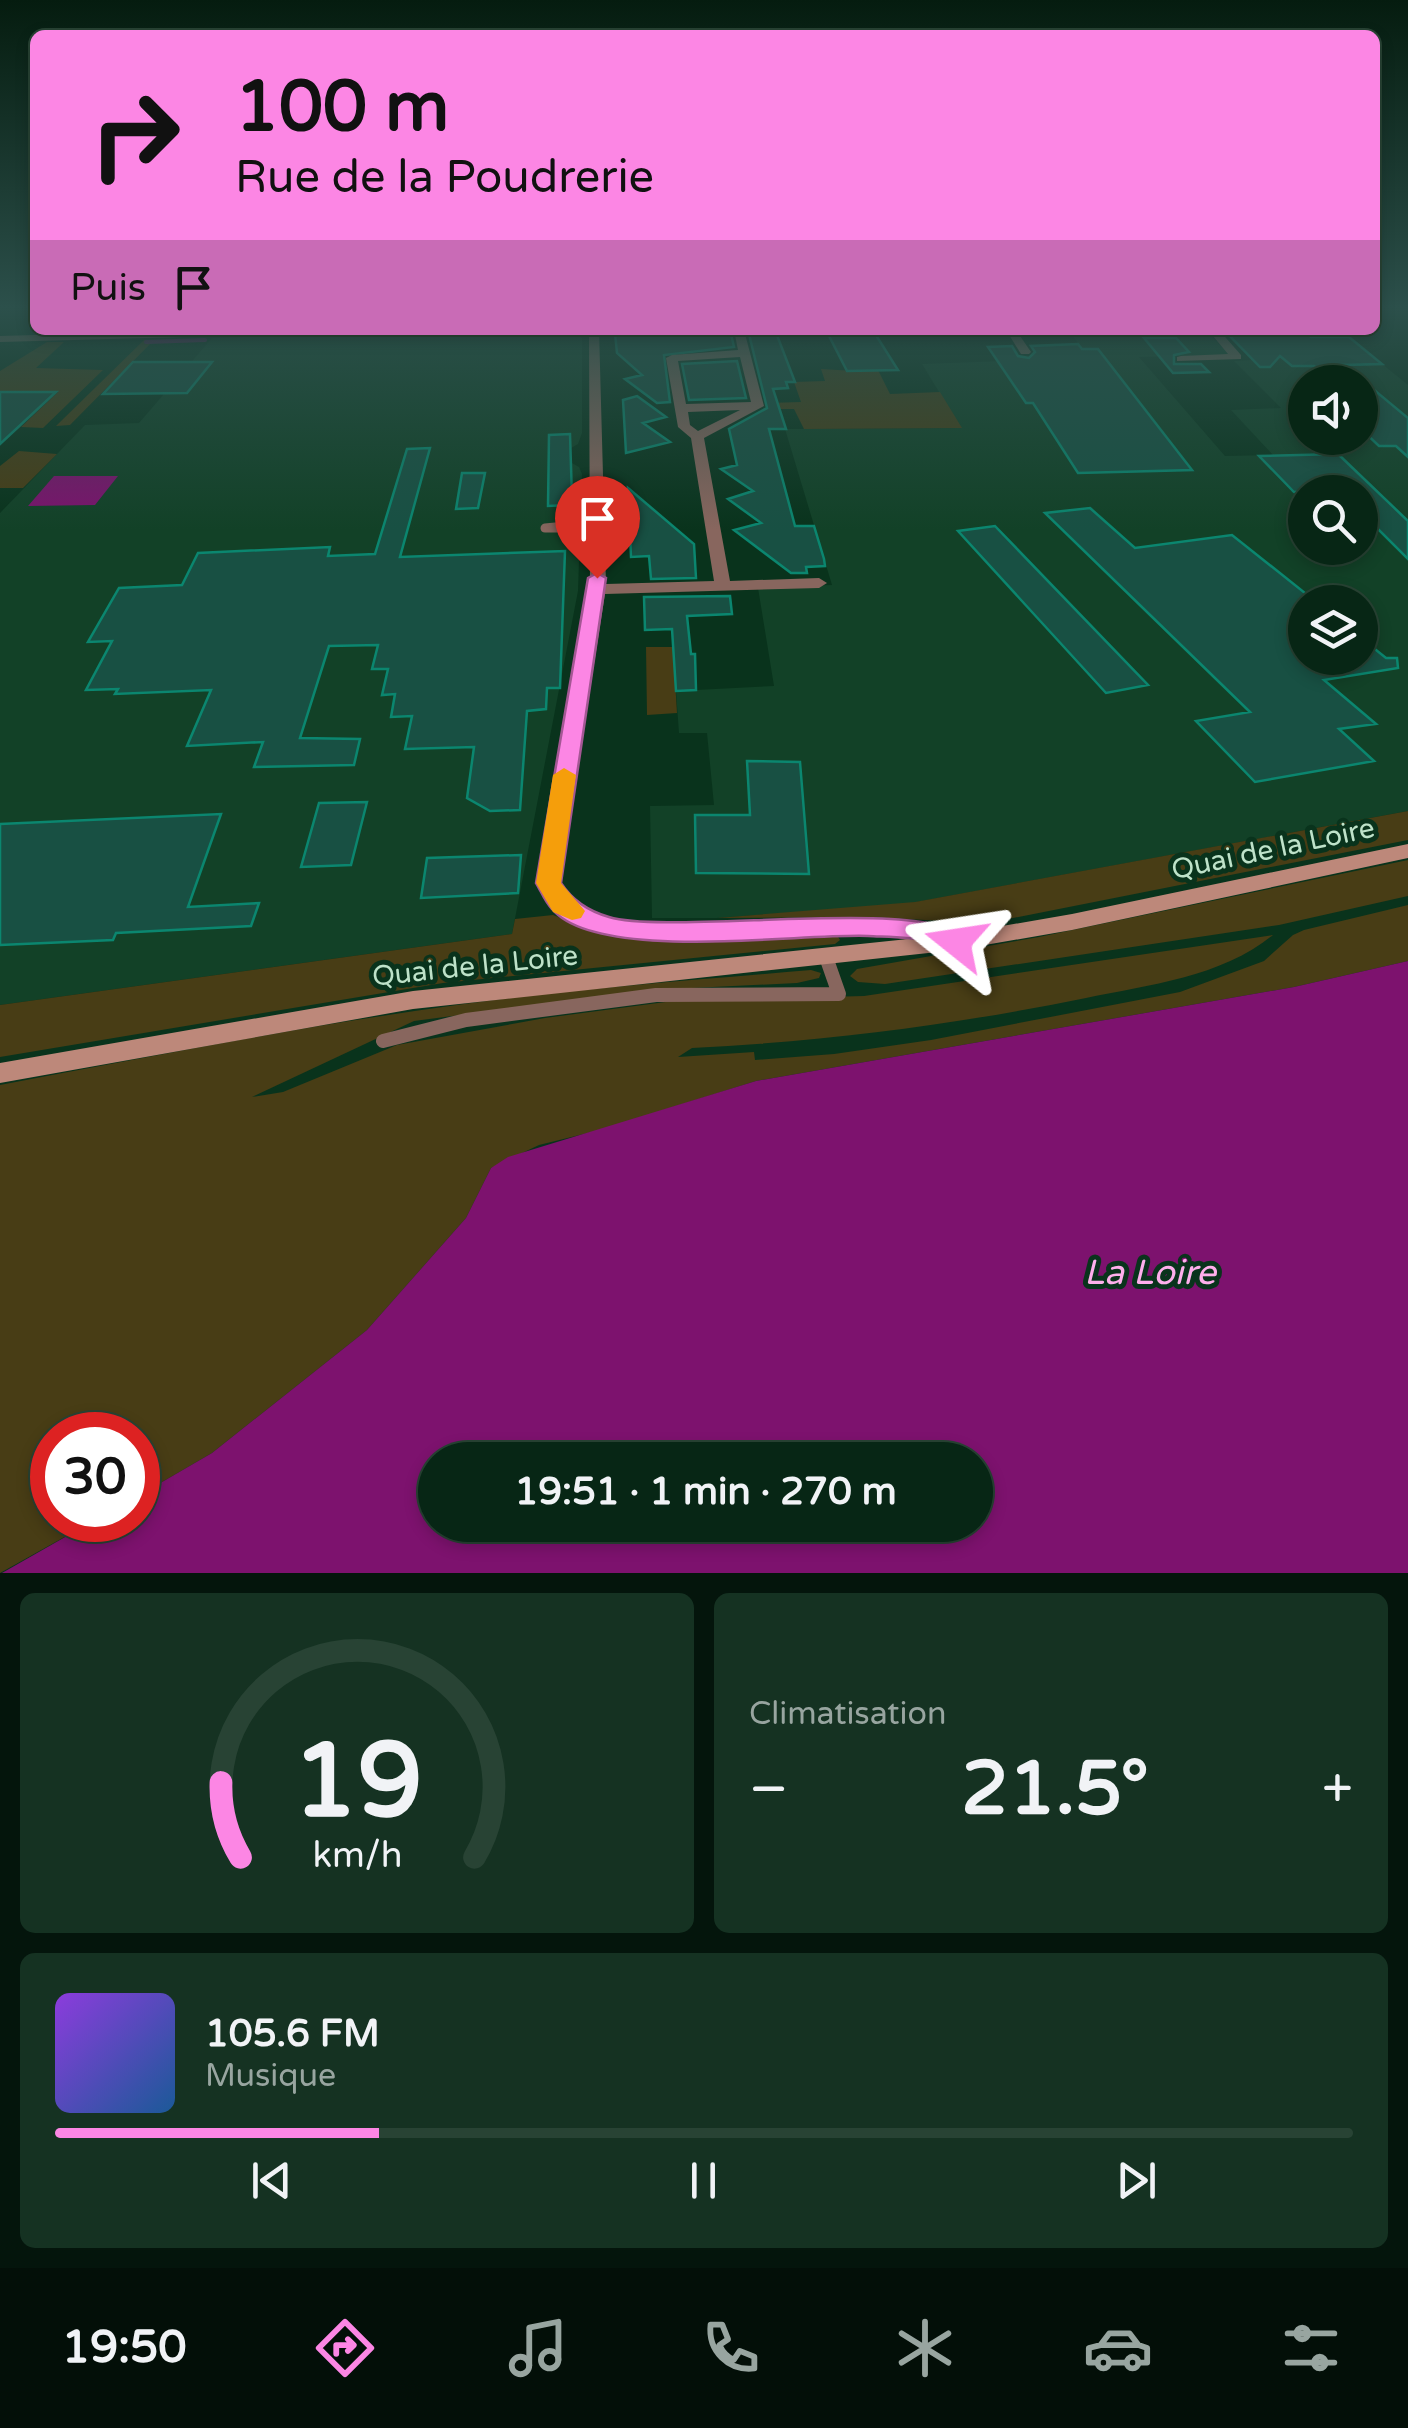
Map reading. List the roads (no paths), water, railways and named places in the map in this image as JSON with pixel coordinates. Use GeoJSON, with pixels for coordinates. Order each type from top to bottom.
{"type":"FeatureCollection","features":[{"type":"Feature","properties":{"kind":"main road","name":"Quai de la Loire"},"geometry":{"type":"LineString","coordinates":[[0,1070],[413,1000],[956,942],[1072,922],[1408,851]]}},
{"type":"Feature","properties":{"kind":"street"},"geometry":{"type":"LineString","coordinates":[[595,383],[598,588],[548,883],[562,906],[604,926],[637,930],[715,932],[866,926],[932,932],[956,942]]}},
{"type":"Feature","properties":{"kind":"street"},"geometry":{"type":"LineString","coordinates":[[678,383],[684,428],[696,436],[723,585]]}},
{"type":"Feature","properties":{"kind":"street"},"geometry":{"type":"LineString","coordinates":[[752,383],[758,406]]}},
{"type":"Feature","properties":{"kind":"street"},"geometry":{"type":"LineString","coordinates":[[682,408],[758,406]]}},
{"type":"Feature","properties":{"kind":"street"},"geometry":{"type":"LineString","coordinates":[[696,436],[758,406]]}},
{"type":"Feature","properties":{"kind":"street"},"geometry":{"type":"LineString","coordinates":[[598,588],[819,583]]}},
{"type":"Feature","properties":{"kind":"lane"},"geometry":{"type":"LineString","coordinates":[[383,1042],[466,1020],[656,995],[839,994],[826,957]]}},
{"type":"Feature","properties":{"kind":"water"},"geometry":{"type":"Polygon","coordinates":[[[54,476],[118,476],[95,505],[28,506],[54,476]]]}},
{"type":"Feature","properties":{"kind":"water","name":"La Loire"},"geometry":{"type":"Polygon","coordinates":[[[1408,961],[1408,1573],[2,1573],[56,1542],[160,1542],[160,1483],[212,1453],[367,1330],[466,1218],[491,1168],[508,1157],[756,1081],[1294,987],[1408,961]]]}}]}
